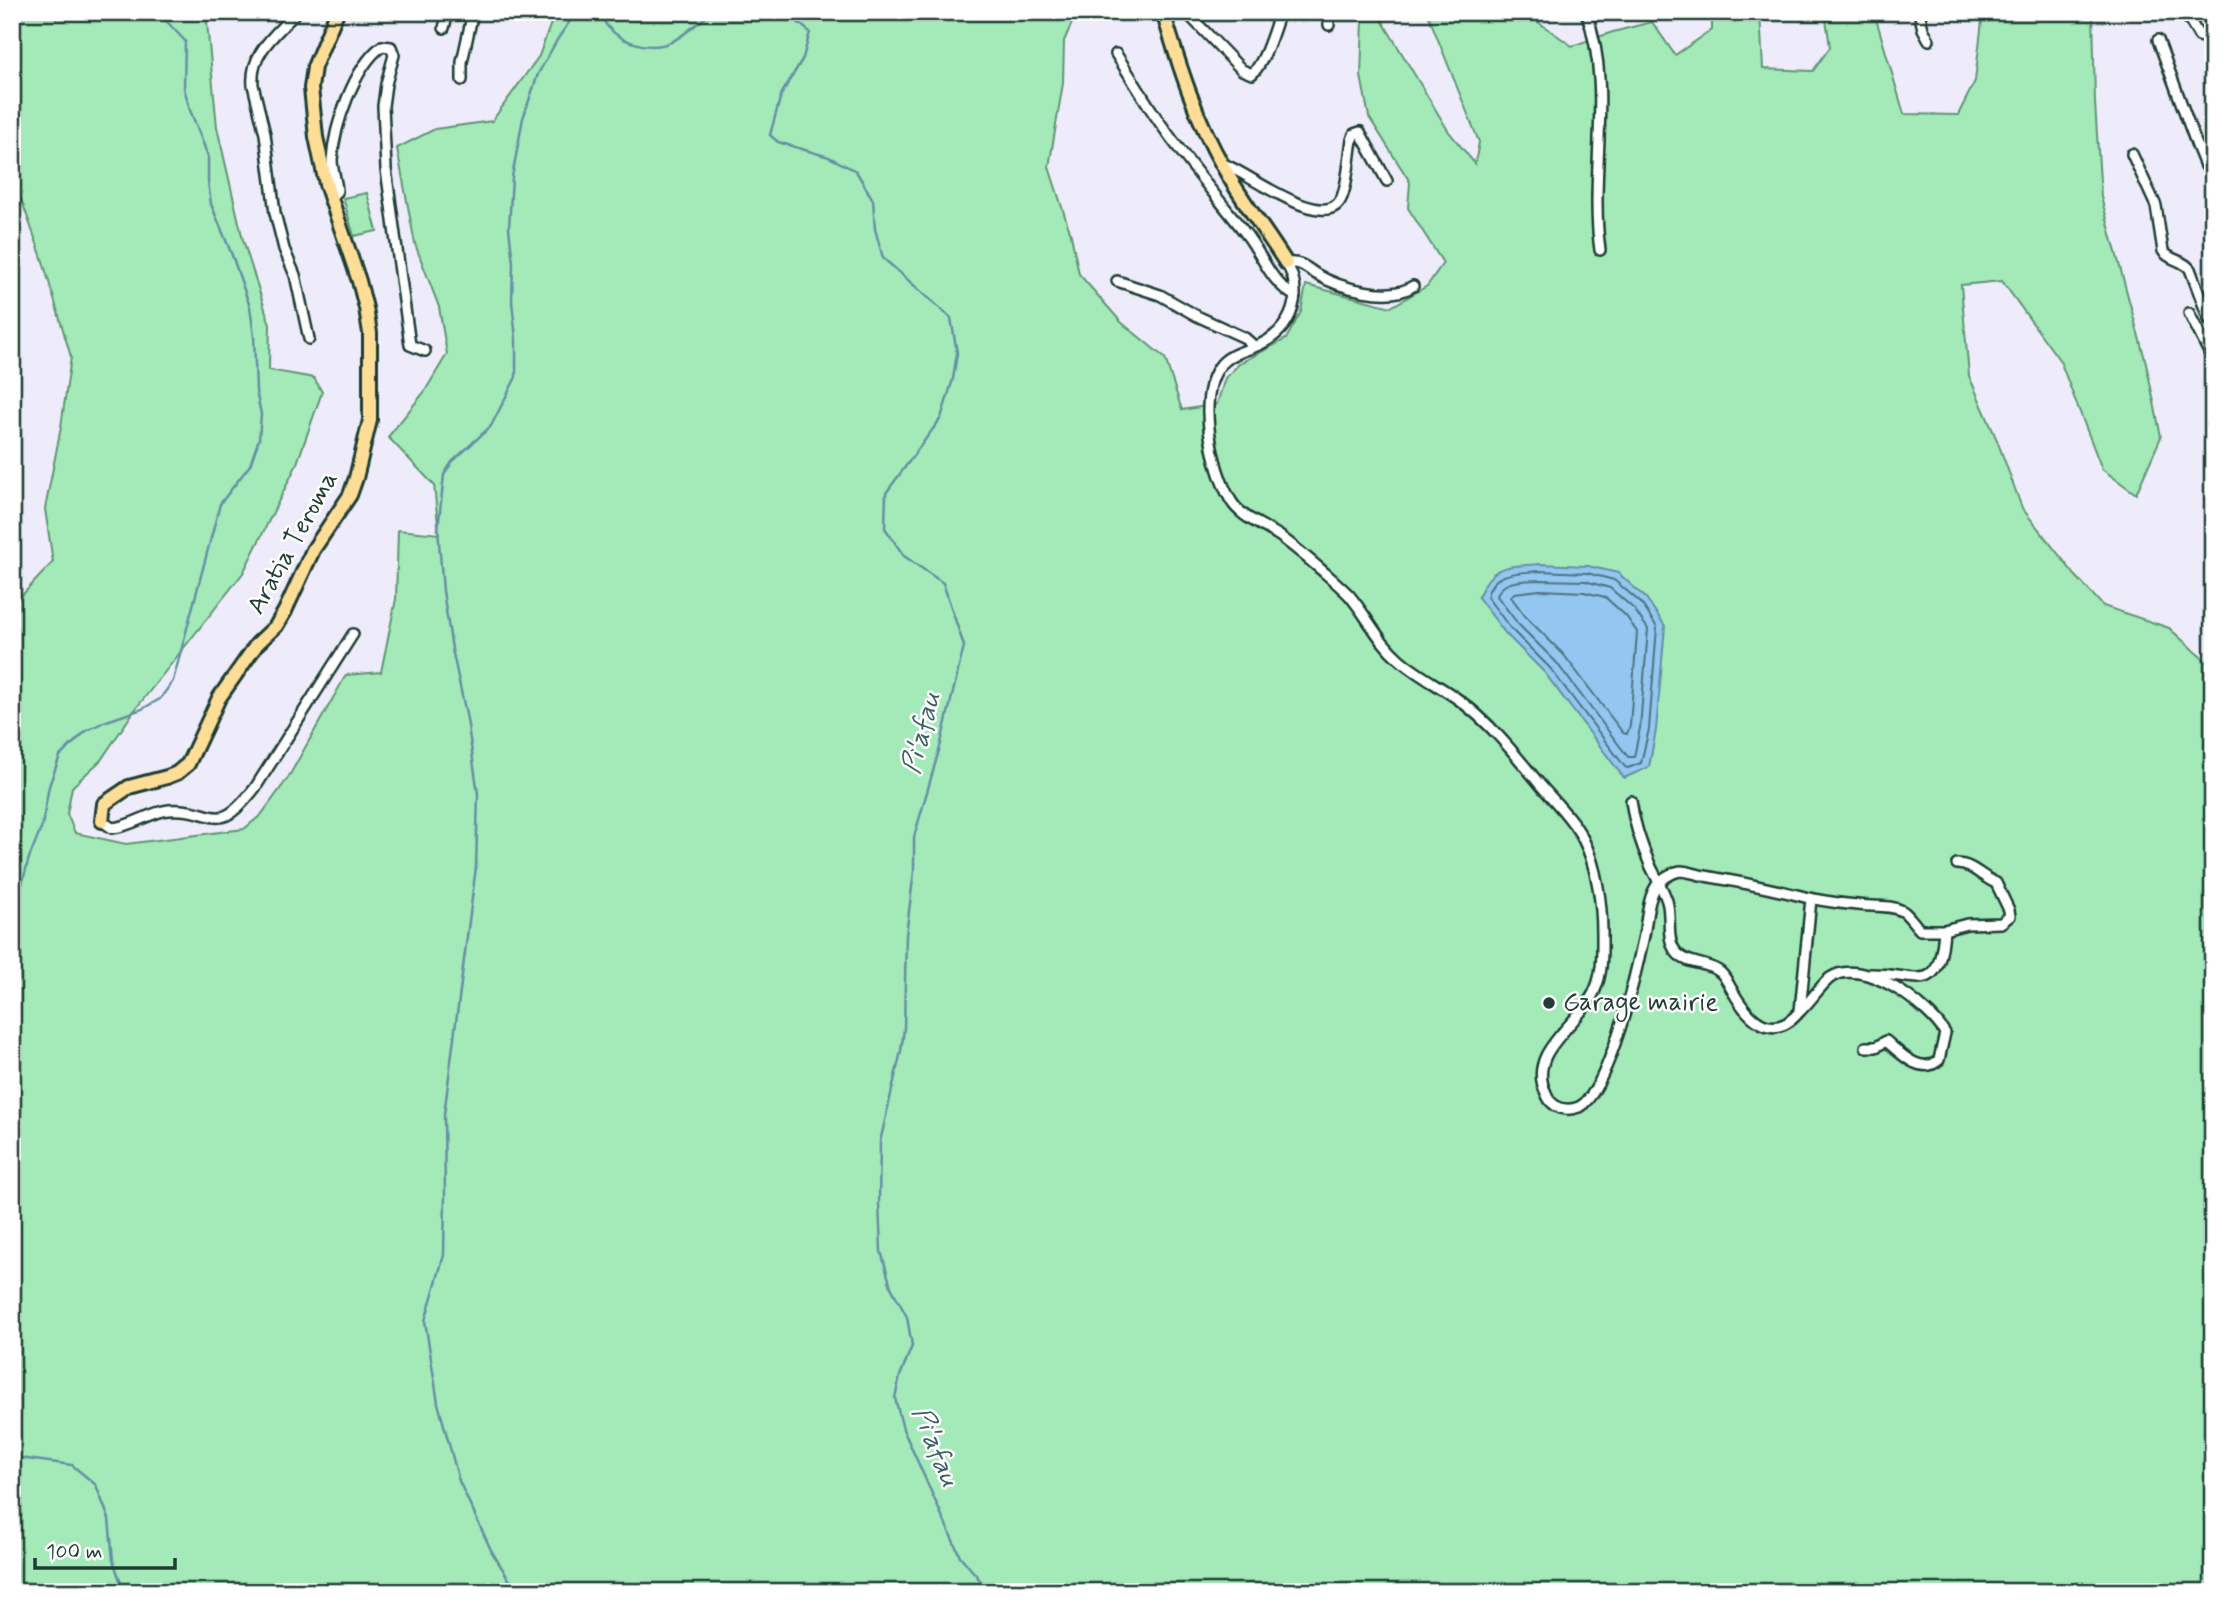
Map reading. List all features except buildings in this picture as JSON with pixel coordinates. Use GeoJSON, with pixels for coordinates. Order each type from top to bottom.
{"type":"FeatureCollection","features":[{"type":"Feature","properties":{"kind":"main road","name":"Aratia Teroma"},"geometry":{"type":"LineString","coordinates":[[102,821],[104,804],[113,796],[129,787],[167,778],[188,764],[219,698],[257,644],[276,626],[313,551],[350,495],[370,420],[370,333],[363,295],[329,197],[316,137],[311,88],[314,67],[337,12]]}},
{"type":"Feature","properties":{"kind":"main road"},"geometry":{"type":"LineString","coordinates":[[1163,12],[1194,104],[1221,163],[1286,262]]}},
{"type":"Feature","properties":{"kind":"street"},"geometry":{"type":"LineString","coordinates":[[296,12],[264,46],[253,67],[253,85],[267,148],[275,213],[284,249],[295,275],[309,339]]}},
{"type":"Feature","properties":{"kind":"street"},"geometry":{"type":"LineString","coordinates":[[444,28],[448,12]]}},
{"type":"Feature","properties":{"kind":"street"},"geometry":{"type":"LineString","coordinates":[[462,80],[462,62],[472,12]]}},
{"type":"Feature","properties":{"kind":"street"},"geometry":{"type":"LineString","coordinates":[[1186,12],[1242,70],[1252,74],[1256,71],[1280,12]]}},
{"type":"Feature","properties":{"kind":"street"},"geometry":{"type":"LineString","coordinates":[[1328,12],[1329,25]]}},
{"type":"Feature","properties":{"kind":"street"},"geometry":{"type":"LineString","coordinates":[[1586,12],[1594,39],[1599,86],[1596,176],[1600,250]]}},
{"type":"Feature","properties":{"kind":"street"},"geometry":{"type":"LineString","coordinates":[[1919,12],[1929,40]]}},
{"type":"Feature","properties":{"kind":"street"},"geometry":{"type":"LineString","coordinates":[[2185,12],[2199,36],[2213,40]]}},
{"type":"Feature","properties":{"kind":"street"},"geometry":{"type":"LineString","coordinates":[[2158,40],[2204,163],[2213,176]]}},
{"type":"Feature","properties":{"kind":"street"},"geometry":{"type":"LineString","coordinates":[[329,197],[337,192],[333,171],[334,145],[350,91],[369,58],[382,46],[391,47],[394,55],[383,106],[388,192],[410,345],[425,351]]}},
{"type":"Feature","properties":{"kind":"street"},"geometry":{"type":"LineString","coordinates":[[1116,54],[1153,113],[1258,250],[1277,283],[1295,296]]}},
{"type":"Feature","properties":{"kind":"street"},"geometry":{"type":"LineString","coordinates":[[1221,163],[1234,166],[1257,183],[1285,197],[1309,207],[1329,210],[1335,208],[1343,198],[1352,141],[1354,134],[1360,132],[1387,181]]}},
{"type":"Feature","properties":{"kind":"street"},"geometry":{"type":"LineString","coordinates":[[2132,154],[2156,206],[2162,251],[2166,256],[2185,263],[2190,269],[2207,317],[2213,323]]}},
{"type":"Feature","properties":{"kind":"street"},"geometry":{"type":"LineString","coordinates":[[1413,286],[1400,293],[1382,294],[1330,280],[1296,262],[1286,262],[1296,286],[1289,320],[1277,334],[1226,360],[1210,383],[1208,405],[1213,449],[1219,475],[1236,510],[1281,537],[1349,596],[1381,641],[1401,661],[1479,716],[1564,812],[1583,839],[1594,872],[1602,920],[1602,968],[1595,992],[1549,1050],[1542,1067],[1542,1084],[1549,1100],[1558,1108],[1570,1110],[1588,1101],[1594,1093],[1611,1056],[1643,938],[1650,899],[1657,884],[1681,871],[1744,882],[1811,899],[1902,910],[1920,930],[2001,923],[2010,916],[1996,883],[1983,878],[1972,867],[1957,864]]}},
{"type":"Feature","properties":{"kind":"street"},"geometry":{"type":"LineString","coordinates":[[1117,281],[1160,295],[1245,338],[1254,346]]}},
{"type":"Feature","properties":{"kind":"street"},"geometry":{"type":"LineString","coordinates":[[2189,313],[2213,360]]}},
{"type":"Feature","properties":{"kind":"street"},"geometry":{"type":"LineString","coordinates":[[102,821],[112,828],[120,828],[152,814],[169,810],[220,818],[231,814],[255,788],[353,634]]}},
{"type":"Feature","properties":{"kind":"street"},"geometry":{"type":"LineString","coordinates":[[1631,801],[1633,815],[1657,884],[1668,904],[1672,945],[1677,954],[1719,971],[1740,1003],[1759,1023],[1771,1027],[1791,1022],[1829,978],[1842,973],[1881,974],[1919,980],[1928,976],[1936,970],[1940,960],[1944,930]]}},
{"type":"Feature","properties":{"kind":"street"},"geometry":{"type":"LineString","coordinates":[[1800,1011],[1811,899]]}},
{"type":"Feature","properties":{"kind":"street"},"geometry":{"type":"LineString","coordinates":[[1854,973],[1891,984],[1933,1018],[1945,1033],[1938,1060],[1927,1067],[1911,1061],[1886,1041],[1876,1047],[1866,1047]]}},
{"type":"Feature","properties":{"kind":"green space"},"geometry":{"type":"Polygon","coordinates":[[[20,12],[206,12],[217,127],[243,240],[270,325],[269,370],[314,378],[322,392],[296,466],[243,573],[134,711],[101,760],[72,787],[67,814],[75,833],[126,844],[244,829],[261,815],[288,778],[346,675],[381,672],[396,599],[398,530],[439,534],[434,485],[388,437],[425,391],[447,354],[439,307],[415,244],[397,148],[435,129],[492,121],[539,56],[555,12],[1076,14],[1064,41],[1063,83],[1049,167],[1071,235],[1079,274],[1121,322],[1165,358],[1182,410],[1217,404],[1225,378],[1240,363],[1286,339],[1301,312],[1306,285],[1391,307],[1427,286],[1443,263],[1408,208],[1410,182],[1369,117],[1361,76],[1363,20],[1369,12],[1377,12],[1449,132],[1475,164],[1479,142],[1427,12],[1530,12],[1534,19],[1572,46],[1652,22],[1675,55],[1712,30],[1712,12],[1760,12],[1763,69],[1813,71],[1830,47],[1825,12],[1874,12],[1904,114],[1958,115],[1975,81],[1983,12],[2093,12],[2101,197],[2146,363],[2161,437],[2136,494],[2102,469],[2060,361],[2002,281],[1961,285],[1969,376],[1997,440],[2022,508],[2103,606],[2169,628],[2213,668],[2213,1592],[12,1592],[12,606],[53,562],[45,509],[71,357],[42,258],[13,176],[12,41],[20,12]]]}},
{"type":"Feature","properties":{"kind":"green space"},"geometry":{"type":"Polygon","coordinates":[[[367,193],[377,231],[354,236],[343,198],[367,193]]]}},
{"type":"Feature","properties":{"kind":"water"},"geometry":{"type":"Polygon","coordinates":[[[1539,564],[1588,566],[1618,573],[1646,598],[1665,626],[1656,730],[1649,767],[1624,778],[1544,672],[1506,634],[1478,597],[1495,572],[1509,567],[1539,564]]]}},
{"type":"Feature","properties":{"kind":"waterway"},"geometry":{"type":"LineString","coordinates":[[12,913],[42,826],[49,786],[60,756],[86,731],[160,699],[173,681],[220,504],[250,465],[259,439],[261,414],[256,391],[250,307],[211,204],[208,156],[184,88],[185,41],[158,12]]}},
{"type":"Feature","properties":{"kind":"waterway"},"geometry":{"type":"LineString","coordinates":[[517,1592],[492,1552],[459,1481],[438,1403],[425,1321],[444,1255],[444,1115],[476,867],[478,794],[443,591],[438,529],[444,475],[452,462],[491,426],[516,377],[513,263],[509,228],[512,177],[523,118],[538,74],[576,12]]}},
{"type":"Feature","properties":{"kind":"waterway","name":"Pi'afau"},"geometry":{"type":"LineString","coordinates":[[600,12],[605,24],[615,33],[632,42],[651,46],[670,43],[714,12]]}},
{"type":"Feature","properties":{"kind":"waterway","name":"Pi'afau"},"geometry":{"type":"LineString","coordinates":[[785,12],[810,32],[803,58],[781,95],[770,135],[778,142],[829,157],[856,171],[873,200],[875,229],[883,258],[951,318],[957,353],[953,379],[941,418],[886,493],[885,528],[904,556],[943,583],[964,646],[940,747],[914,837],[914,871],[906,935],[904,1029],[880,1142],[879,1203],[881,1251],[891,1287],[907,1317],[912,1346],[895,1398],[903,1429],[960,1556],[990,1592]]}},
{"type":"Feature","properties":{"kind":"waterway"},"geometry":{"type":"LineString","coordinates":[[12,1457],[72,1465],[96,1485],[109,1519],[113,1560],[124,1592]]}},
{"type":"Feature","properties":{"kind":"place","name":"Garage mairie"},"geometry":{"type":"Point","coordinates":[1549,1003]}}]}
